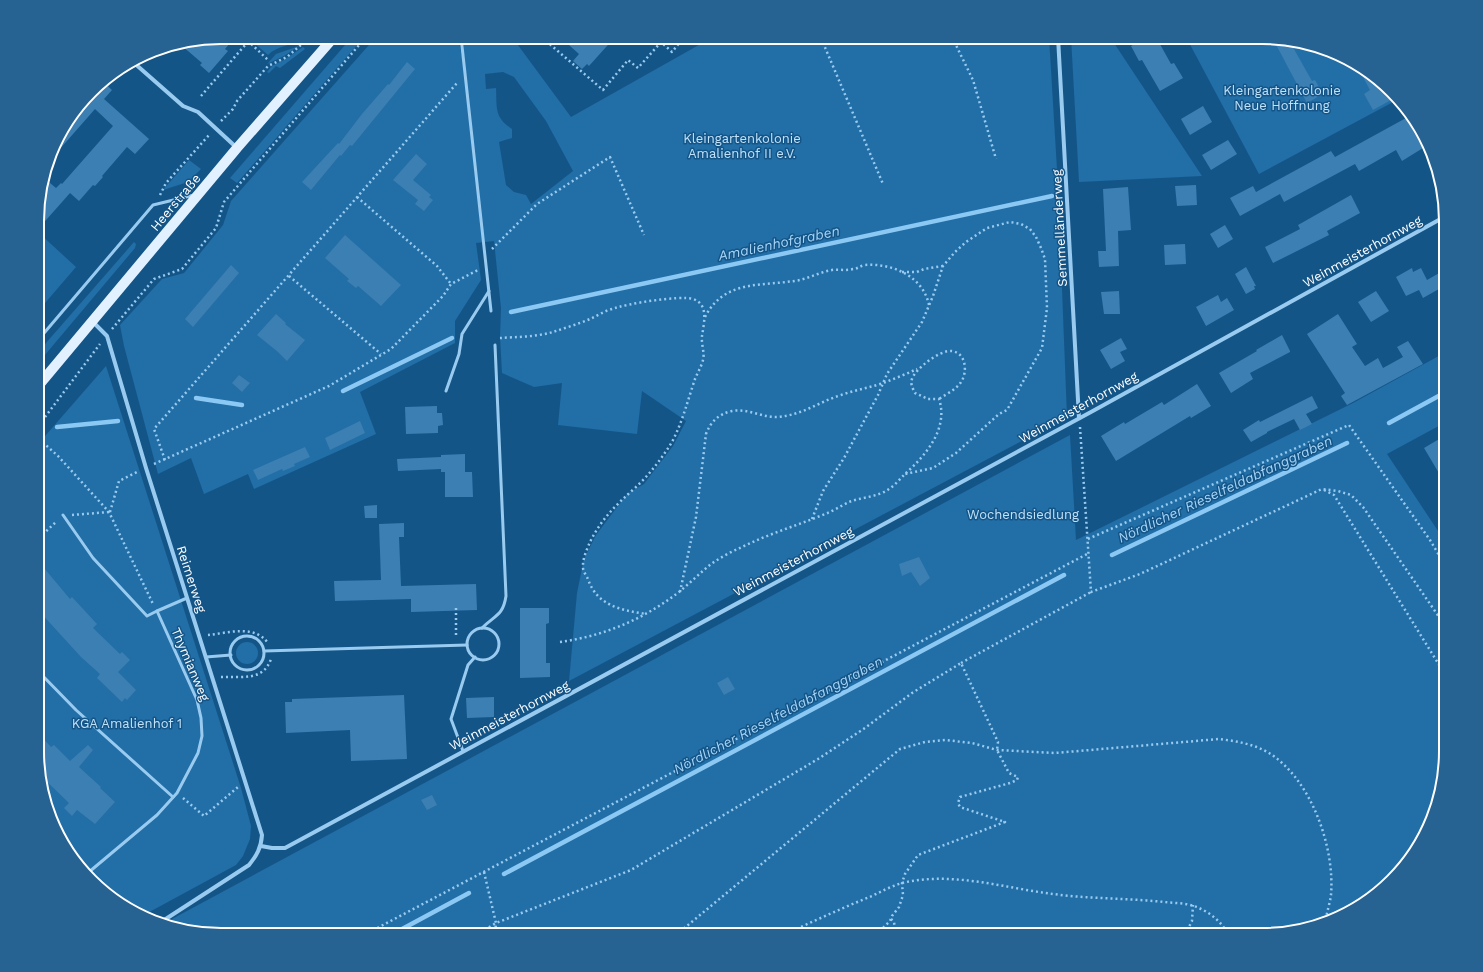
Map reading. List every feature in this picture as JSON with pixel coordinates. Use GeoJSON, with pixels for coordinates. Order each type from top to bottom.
{"type":"FeatureCollection","features":[{"type":"Feature","properties":{"kind":"main road","name":"Heerstraße"},"geometry":{"type":"LineString","coordinates":[[44,378],[237,148],[328,44]]}},
{"type":"Feature","properties":{"kind":"street","name":"Semmelländerweg"},"geometry":{"type":"LineString","coordinates":[[1058,44],[1079,418]]}},
{"type":"Feature","properties":{"kind":"street"},"geometry":{"type":"LineString","coordinates":[[137,65],[183,106],[198,112],[237,148]]}},
{"type":"Feature","properties":{"kind":"street","name":"Weinmeisterhornweg"},"geometry":{"type":"LineString","coordinates":[[261,846],[285,848],[1079,418],[1439,220]]}},
{"type":"Feature","properties":{"kind":"street","name":"Reimerweg"},"geometry":{"type":"LineString","coordinates":[[93,321],[106,336],[146,468],[246,780],[262,835],[261,846]]}},
{"type":"Feature","properties":{"kind":"street"},"geometry":{"type":"LineString","coordinates":[[165,919],[249,865],[257,856],[261,846]]}},
{"type":"Feature","properties":{"kind":"lane"},"geometry":{"type":"LineString","coordinates":[[462,44],[491,311]]}},
{"type":"Feature","properties":{"kind":"lane"},"geometry":{"type":"LineString","coordinates":[[44,332],[153,205],[198,194]]}},
{"type":"Feature","properties":{"kind":"lane"},"geometry":{"type":"LineString","coordinates":[[446,391],[460,354],[462,334],[489,290]]}},
{"type":"Feature","properties":{"kind":"lane"},"geometry":{"type":"LineString","coordinates":[[482,628],[487,628],[496,634],[499,645],[495,655],[490,658],[480,659],[474,657],[468,650],[467,640],[472,632],[482,628],[500,613],[505,606],[506,596],[495,345]]}},
{"type":"Feature","properties":{"kind":"lane"},"geometry":{"type":"LineString","coordinates":[[63,515],[94,558],[147,616],[187,598]]}},
{"type":"Feature","properties":{"kind":"lane","name":"Thymianweg"},"geometry":{"type":"LineString","coordinates":[[91,871],[157,815],[177,792],[198,752],[202,736],[202,718],[197,700],[157,611]]}},
{"type":"Feature","properties":{"kind":"lane"},"geometry":{"type":"LineString","coordinates":[[247,636],[257,639],[261,643],[264,651],[263,659],[260,664],[250,669],[245,669],[235,664],[231,655],[233,644],[236,640],[247,636]]}},
{"type":"Feature","properties":{"kind":"lane"},"geometry":{"type":"LineString","coordinates":[[264,651],[467,645]]}},
{"type":"Feature","properties":{"kind":"lane"},"geometry":{"type":"LineString","coordinates":[[206,657],[231,655]]}},
{"type":"Feature","properties":{"kind":"lane"},"geometry":{"type":"LineString","coordinates":[[463,751],[451,719],[468,665],[474,657]]}},
{"type":"Feature","properties":{"kind":"lane"},"geometry":{"type":"LineString","coordinates":[[44,678],[76,710],[173,797]]}},
{"type":"Feature","properties":{"kind":"path"},"geometry":{"type":"LineString","coordinates":[[201,96],[245,44]]}},
{"type":"Feature","properties":{"kind":"path"},"geometry":{"type":"LineString","coordinates":[[251,44],[268,60]]}},
{"type":"Feature","properties":{"kind":"path"},"geometry":{"type":"LineString","coordinates":[[222,120],[268,66],[286,57],[303,44]]}},
{"type":"Feature","properties":{"kind":"path"},"geometry":{"type":"LineString","coordinates":[[44,417],[106,336],[154,279],[182,269],[216,228],[224,202],[360,44]]}},
{"type":"Feature","properties":{"kind":"path"},"geometry":{"type":"LineString","coordinates":[[550,44],[603,90],[628,60],[638,68],[659,44]]}},
{"type":"Feature","properties":{"kind":"path"},"geometry":{"type":"LineString","coordinates":[[663,44],[672,52],[678,44]]}},
{"type":"Feature","properties":{"kind":"path"},"geometry":{"type":"LineString","coordinates":[[825,44],[883,184]]}},
{"type":"Feature","properties":{"kind":"path"},"geometry":{"type":"LineString","coordinates":[[955,44],[973,80],[996,159]]}},
{"type":"Feature","properties":{"kind":"path"},"geometry":{"type":"LineString","coordinates":[[165,460],[154,429],[458,82],[466,76]]}},
{"type":"Feature","properties":{"kind":"path"},"geometry":{"type":"LineString","coordinates":[[162,191],[166,184],[209,135]]}},
{"type":"Feature","properties":{"kind":"path"},"geometry":{"type":"LineString","coordinates":[[485,256],[538,204],[610,157],[644,235]]}},
{"type":"Feature","properties":{"kind":"path"},"geometry":{"type":"LineString","coordinates":[[357,197],[437,266],[451,284]]}},
{"type":"Feature","properties":{"kind":"path"},"geometry":{"type":"LineString","coordinates":[[812,519],[823,491],[844,458],[883,383],[896,360],[922,322],[943,266],[954,252],[987,228],[1010,222],[1021,224],[1030,229],[1036,237],[1045,259],[1047,308],[1042,348],[1007,410],[999,414],[956,453],[933,468],[905,474]]}},
{"type":"Feature","properties":{"kind":"path"},"geometry":{"type":"LineString","coordinates":[[154,465],[329,386],[391,349],[443,296],[451,284],[486,266]]}},
{"type":"Feature","properties":{"kind":"path"},"geometry":{"type":"LineString","coordinates":[[705,317],[716,300],[726,293],[753,285],[801,280],[833,270],[854,269],[862,266],[883,266],[900,272],[915,280],[923,288],[929,305]]}},
{"type":"Feature","properties":{"kind":"path"},"geometry":{"type":"LineString","coordinates":[[900,272],[917,272],[924,269],[943,266]]}},
{"type":"Feature","properties":{"kind":"path"},"geometry":{"type":"LineString","coordinates":[[289,276],[381,354]]}},
{"type":"Feature","properties":{"kind":"path"},"geometry":{"type":"LineString","coordinates":[[495,345],[500,337],[505,339],[511,337],[528,337],[552,332],[589,320],[611,309],[671,299],[692,299],[699,302],[703,308],[705,317],[701,340],[703,358],[679,427],[672,441],[656,464],[637,487],[618,503],[599,525],[586,550],[582,566],[590,587],[603,602],[622,610],[646,614]]}},
{"type":"Feature","properties":{"kind":"path"},"geometry":{"type":"LineString","coordinates":[[951,351],[959,354],[964,360],[965,367],[962,382],[956,388],[939,399],[928,399],[915,393],[911,380],[919,368],[942,352],[951,351]]}},
{"type":"Feature","properties":{"kind":"path"},"geometry":{"type":"LineString","coordinates":[[680,592],[696,517],[706,434],[715,420],[723,413],[734,411],[776,417],[801,412],[841,395],[883,383],[919,368]]}},
{"type":"Feature","properties":{"kind":"path"},"geometry":{"type":"LineString","coordinates":[[560,642],[583,639],[612,630],[646,614],[680,592],[712,564],[760,538],[827,514],[850,502],[889,490],[923,456],[933,443],[941,416],[941,405],[939,399]]}},
{"type":"Feature","properties":{"kind":"path"},"geometry":{"type":"LineString","coordinates":[[1079,418],[1091,592]]}},
{"type":"Feature","properties":{"kind":"path"},"geometry":{"type":"LineString","coordinates":[[1088,539],[1349,425],[1430,540],[1439,555]]}},
{"type":"Feature","properties":{"kind":"path"},"geometry":{"type":"LineString","coordinates":[[44,444],[58,456],[109,512],[157,611]]}},
{"type":"Feature","properties":{"kind":"path"},"geometry":{"type":"LineString","coordinates":[[109,512],[119,481],[137,472]]}},
{"type":"Feature","properties":{"kind":"path"},"geometry":{"type":"LineString","coordinates":[[1322,489],[1334,495],[1439,665]]}},
{"type":"Feature","properties":{"kind":"path"},"geometry":{"type":"LineString","coordinates":[[488,928],[496,923],[631,870],[818,759],[865,728],[912,692],[961,663],[1091,592],[1140,574],[1322,489],[1352,495],[1363,507],[1439,617]]}},
{"type":"Feature","properties":{"kind":"path"},"geometry":{"type":"LineString","coordinates":[[44,532],[63,515],[109,512]]}},
{"type":"Feature","properties":{"kind":"path"},"geometry":{"type":"LineString","coordinates":[[377,928],[1089,553]]}},
{"type":"Feature","properties":{"kind":"path"},"geometry":{"type":"LineString","coordinates":[[456,608],[456,645]]}},
{"type":"Feature","properties":{"kind":"path"},"geometry":{"type":"LineString","coordinates":[[207,636],[251,631],[264,637],[269,644],[271,658],[268,666],[257,675],[221,677]]}},
{"type":"Feature","properties":{"kind":"path"},"geometry":{"type":"LineString","coordinates":[[883,928],[890,921],[899,907],[903,895],[902,883],[905,874],[918,855],[1005,822],[960,807],[958,803],[960,797],[1010,783],[1017,780],[1018,777],[1009,773],[997,750],[998,742],[961,663]]}},
{"type":"Feature","properties":{"kind":"path"},"geometry":{"type":"LineString","coordinates":[[684,928],[900,749],[925,742],[945,740],[972,743],[997,750],[1055,753],[1219,739],[1240,741],[1268,752],[1287,766],[1300,782],[1325,835],[1330,861],[1331,894],[1327,916]]}},
{"type":"Feature","properties":{"kind":"path"},"geometry":{"type":"LineString","coordinates":[[177,792],[204,816],[246,780]]}},
{"type":"Feature","properties":{"kind":"path"},"geometry":{"type":"LineString","coordinates":[[484,872],[496,923],[496,928]]}},
{"type":"Feature","properties":{"kind":"path"},"geometry":{"type":"LineString","coordinates":[[799,928],[902,883],[923,880],[949,879],[1053,894],[1099,898],[1141,899],[1193,905],[1209,912],[1219,921],[1224,928]]}},
{"type":"Feature","properties":{"kind":"path"},"geometry":{"type":"LineString","coordinates":[[1188,928],[1192,921],[1193,905]]}},
{"type":"Feature","properties":{"kind":"path"},"geometry":{"type":"LineString","coordinates":[[891,918],[894,922],[895,928]]}},
{"type":"Feature","properties":{"kind":"green space"},"geometry":{"type":"Polygon","coordinates":[[[256,44],[291,44],[276,49],[268,55],[256,44]]]}},
{"type":"Feature","properties":{"kind":"green space"},"geometry":{"type":"Polygon","coordinates":[[[346,44],[358,44],[237,183],[230,178],[346,44]]]}},
{"type":"Feature","properties":{"kind":"green space","name":"Kleingartenkolonie Amalienhof II e.V."},"geometry":{"type":"Polygon","coordinates":[[[370,44],[459,44],[465,71],[463,44],[517,44],[571,117],[701,44],[1049,44],[1058,186],[1067,417],[569,681],[577,593],[584,559],[596,535],[627,494],[644,484],[673,446],[686,421],[642,391],[637,434],[558,425],[562,383],[534,387],[502,373],[500,337],[501,308],[494,241],[476,243],[481,280],[455,321],[455,343],[360,392],[376,434],[254,489],[248,474],[204,494],[191,458],[158,474],[124,346],[120,325],[162,279],[184,273],[223,225],[231,201],[370,44]],[[503,72],[485,74],[486,89],[496,88],[499,116],[506,125],[512,129],[512,138],[499,142],[506,185],[514,192],[526,195],[531,204],[573,171],[546,121],[514,77],[503,72]]]}},
{"type":"Feature","properties":{"kind":"green space"},"geometry":{"type":"Polygon","coordinates":[[[1071,44],[1115,44],[1202,176],[1079,182],[1071,44]]]}},
{"type":"Feature","properties":{"kind":"green space","name":"Kleingartenkolonie Neue Hoffnung"},"geometry":{"type":"Polygon","coordinates":[[[1190,44],[1274,44],[1297,47],[1319,53],[1351,68],[1379,88],[1393,102],[1259,174],[1190,44]]]}},
{"type":"Feature","properties":{"kind":"green space"},"geometry":{"type":"Polygon","coordinates":[[[299,46],[284,56],[267,64],[276,54],[299,46]]]}},
{"type":"Feature","properties":{"kind":"green space"},"geometry":{"type":"Polygon","coordinates":[[[303,47],[305,49],[280,68],[276,66],[269,73],[267,72],[272,66],[303,47]]]}},
{"type":"Feature","properties":{"kind":"green space"},"geometry":{"type":"Polygon","coordinates":[[[189,160],[201,169],[188,182],[163,190],[189,160]]]}},
{"type":"Feature","properties":{"kind":"green space"},"geometry":{"type":"Polygon","coordinates":[[[44,238],[76,267],[44,304],[44,238]]]}},
{"type":"Feature","properties":{"kind":"green space"},"geometry":{"type":"Polygon","coordinates":[[[134,242],[136,244],[135,248],[44,356],[44,345],[134,242]]]}},
{"type":"Feature","properties":{"kind":"green space","name":"Wochendsiedlung"},"geometry":{"type":"Polygon","coordinates":[[[1439,356],[1439,426],[1387,454],[1439,532],[1439,763],[1436,786],[1426,819],[1415,840],[1402,859],[1379,884],[1370,891],[1351,904],[1330,915],[1297,925],[1274,928],[209,928],[186,925],[169,920],[1070,435],[1076,540],[1353,403],[1439,356]]]}},
{"type":"Feature","properties":{"kind":"green space","name":"KGA Amalienhof 1"},"geometry":{"type":"Polygon","coordinates":[[[106,366],[241,788],[251,826],[250,839],[243,856],[236,865],[148,913],[113,891],[88,868],[68,840],[57,819],[47,786],[44,763],[44,437],[106,366]]]}},
{"type":"Feature","properties":{"kind":"green space"},"geometry":{"type":"Polygon","coordinates":[[[247,642],[255,645],[258,653],[255,661],[247,664],[239,661],[236,653],[239,645],[247,642]]]}},
{"type":"Feature","properties":{"kind":"building"},"geometry":{"type":"Polygon","coordinates":[[[209,44],[229,44],[225,49],[228,51],[209,73],[200,65],[202,63],[184,48],[209,44]]]}},
{"type":"Feature","properties":{"kind":"building"},"geometry":{"type":"Polygon","coordinates":[[[568,44],[609,44],[589,66],[587,64],[582,69],[573,61],[579,54],[568,44]]]}},
{"type":"Feature","properties":{"kind":"building"},"geometry":{"type":"Polygon","coordinates":[[[1135,44],[1160,44],[1171,64],[1174,63],[1183,78],[1160,91],[1142,60],[1139,61],[1131,46],[1135,44]]]}},
{"type":"Feature","properties":{"kind":"building"},"geometry":{"type":"Polygon","coordinates":[[[1276,44],[1293,47],[1312,81],[1315,80],[1323,94],[1307,103],[1276,44]]]}},
{"type":"Feature","properties":{"kind":"building"},"geometry":{"type":"Polygon","coordinates":[[[407,62],[415,69],[352,146],[350,145],[341,156],[340,155],[311,190],[302,182],[338,143],[339,144],[362,114],[388,84],[389,85],[407,62]]]}},
{"type":"Feature","properties":{"kind":"building"},"geometry":{"type":"Polygon","coordinates":[[[1362,76],[1379,88],[1391,100],[1373,110],[1364,94],[1370,90],[1362,76]]]}},
{"type":"Feature","properties":{"kind":"building"},"geometry":{"type":"Polygon","coordinates":[[[107,86],[112,90],[104,99],[149,139],[135,154],[127,147],[95,186],[93,185],[79,201],[70,193],[44,222],[44,209],[48,182],[56,188],[61,183],[62,184],[113,126],[95,109],[59,150],[68,132],[81,113],[107,86]]]}},
{"type":"Feature","properties":{"kind":"building"},"geometry":{"type":"Polygon","coordinates":[[[1203,106],[1212,122],[1190,135],[1181,119],[1203,106]]]}},
{"type":"Feature","properties":{"kind":"building"},"geometry":{"type":"Polygon","coordinates":[[[1406,118],[1423,148],[1402,161],[1396,150],[1359,171],[1355,164],[1284,202],[1280,194],[1240,216],[1230,198],[1253,186],[1256,192],[1331,151],[1335,157],[1406,118]]]}},
{"type":"Feature","properties":{"kind":"building"},"geometry":{"type":"Polygon","coordinates":[[[1228,140],[1237,154],[1211,170],[1202,155],[1228,140]]]}},
{"type":"Feature","properties":{"kind":"building"},"geometry":{"type":"Polygon","coordinates":[[[416,154],[427,164],[413,180],[431,195],[429,197],[433,200],[424,211],[415,204],[418,200],[393,180],[416,154]]]}},
{"type":"Feature","properties":{"kind":"building"},"geometry":{"type":"Polygon","coordinates":[[[1196,185],[1197,205],[1177,206],[1175,186],[1196,185]]]}},
{"type":"Feature","properties":{"kind":"building"},"geometry":{"type":"Polygon","coordinates":[[[1128,187],[1131,230],[1118,231],[1119,266],[1099,267],[1098,251],[1106,251],[1103,189],[1128,187]]]}},
{"type":"Feature","properties":{"kind":"building"},"geometry":{"type":"Polygon","coordinates":[[[1351,195],[1360,213],[1327,231],[1329,235],[1273,263],[1265,247],[1300,229],[1298,225],[1351,195]]]}},
{"type":"Feature","properties":{"kind":"building"},"geometry":{"type":"Polygon","coordinates":[[[1225,225],[1233,239],[1218,248],[1210,234],[1225,225]]]}},
{"type":"Feature","properties":{"kind":"building"},"geometry":{"type":"Polygon","coordinates":[[[345,235],[401,285],[381,306],[358,286],[356,288],[347,281],[349,279],[325,258],[345,235]]]}},
{"type":"Feature","properties":{"kind":"building"},"geometry":{"type":"Polygon","coordinates":[[[1185,244],[1186,264],[1165,265],[1164,245],[1185,244]]]}},
{"type":"Feature","properties":{"kind":"building"},"geometry":{"type":"Polygon","coordinates":[[[231,265],[239,273],[193,327],[185,319],[231,265]]]}},
{"type":"Feature","properties":{"kind":"building"},"geometry":{"type":"Polygon","coordinates":[[[1246,267],[1256,286],[1254,286],[1255,289],[1246,294],[1235,274],[1246,267]]]}},
{"type":"Feature","properties":{"kind":"building"},"geometry":{"type":"Polygon","coordinates":[[[1412,268],[1413,272],[1421,268],[1427,280],[1439,273],[1439,289],[1423,298],[1419,290],[1406,296],[1396,277],[1412,268]]]}},
{"type":"Feature","properties":{"kind":"building"},"geometry":{"type":"Polygon","coordinates":[[[1119,291],[1120,314],[1104,314],[1101,292],[1119,291]]]}},
{"type":"Feature","properties":{"kind":"building"},"geometry":{"type":"Polygon","coordinates":[[[1376,291],[1389,311],[1371,322],[1358,302],[1376,291]]]}},
{"type":"Feature","properties":{"kind":"building"},"geometry":{"type":"Polygon","coordinates":[[[1218,295],[1221,302],[1227,298],[1234,310],[1206,326],[1196,307],[1218,295]]]}},
{"type":"Feature","properties":{"kind":"building"},"geometry":{"type":"Polygon","coordinates":[[[276,314],[286,323],[285,324],[305,340],[287,361],[257,335],[276,314]]]}},
{"type":"Feature","properties":{"kind":"building"},"geometry":{"type":"Polygon","coordinates":[[[1338,314],[1357,344],[1352,347],[1365,366],[1378,358],[1383,368],[1403,357],[1397,347],[1408,341],[1423,364],[1347,405],[1341,396],[1345,393],[1307,334],[1338,314]]]}},
{"type":"Feature","properties":{"kind":"building"},"geometry":{"type":"Polygon","coordinates":[[[1282,335],[1290,352],[1250,373],[1253,379],[1231,393],[1219,373],[1282,335]]]}},
{"type":"Feature","properties":{"kind":"building"},"geometry":{"type":"Polygon","coordinates":[[[1121,338],[1127,349],[1120,352],[1125,361],[1111,369],[1100,350],[1121,338]]]}},
{"type":"Feature","properties":{"kind":"building"},"geometry":{"type":"Polygon","coordinates":[[[239,375],[250,383],[242,392],[232,383],[239,375]]]}},
{"type":"Feature","properties":{"kind":"building"},"geometry":{"type":"Polygon","coordinates":[[[1197,384],[1211,406],[1191,418],[1190,416],[1116,461],[1101,436],[1124,422],[1125,424],[1162,402],[1164,405],[1197,384]]]}},
{"type":"Feature","properties":{"kind":"building"},"geometry":{"type":"Polygon","coordinates":[[[1312,396],[1318,408],[1306,414],[1312,424],[1300,430],[1294,419],[1267,432],[1251,442],[1243,430],[1259,420],[1260,422],[1312,396]]]}},
{"type":"Feature","properties":{"kind":"building"},"geometry":{"type":"Polygon","coordinates":[[[437,406],[437,413],[442,413],[443,425],[438,426],[438,433],[406,434],[405,407],[437,406]]]}},
{"type":"Feature","properties":{"kind":"building"},"geometry":{"type":"Polygon","coordinates":[[[360,421],[365,433],[330,450],[325,438],[360,421]]]}},
{"type":"Feature","properties":{"kind":"building"},"geometry":{"type":"Polygon","coordinates":[[[1439,439],[1439,473],[1424,448],[1439,439]]]}},
{"type":"Feature","properties":{"kind":"building"},"geometry":{"type":"Polygon","coordinates":[[[305,447],[310,457],[294,464],[295,466],[283,471],[282,469],[258,480],[253,470],[305,447]]]}},
{"type":"Feature","properties":{"kind":"building"},"geometry":{"type":"Polygon","coordinates":[[[465,454],[465,472],[472,472],[473,497],[445,497],[445,472],[441,472],[441,469],[398,471],[397,459],[441,457],[441,455],[465,454]]]}},
{"type":"Feature","properties":{"kind":"building"},"geometry":{"type":"Polygon","coordinates":[[[377,505],[377,518],[365,518],[364,506],[377,505]]]}},
{"type":"Feature","properties":{"kind":"building"},"geometry":{"type":"Polygon","coordinates":[[[404,523],[404,537],[399,537],[401,586],[476,584],[477,610],[411,612],[411,599],[335,601],[334,581],[381,580],[379,524],[404,523]]]}},
{"type":"Feature","properties":{"kind":"building"},"geometry":{"type":"Polygon","coordinates":[[[919,557],[930,578],[920,586],[911,572],[902,576],[899,564],[919,557]]]}},
{"type":"Feature","properties":{"kind":"building"},"geometry":{"type":"Polygon","coordinates":[[[44,568],[70,599],[72,597],[97,624],[93,628],[120,654],[122,652],[130,660],[118,672],[136,690],[127,700],[125,698],[122,702],[97,678],[100,674],[81,657],[44,616],[44,568]]]}},
{"type":"Feature","properties":{"kind":"building"},"geometry":{"type":"Polygon","coordinates":[[[520,608],[549,608],[549,623],[546,624],[546,663],[550,663],[550,677],[520,678],[520,608]]]}},
{"type":"Feature","properties":{"kind":"building"},"geometry":{"type":"Polygon","coordinates":[[[728,677],[735,689],[724,695],[717,683],[728,677]]]}},
{"type":"Feature","properties":{"kind":"building"},"geometry":{"type":"Polygon","coordinates":[[[404,695],[407,759],[351,761],[350,730],[286,733],[285,702],[292,702],[292,699],[404,695]]]}},
{"type":"Feature","properties":{"kind":"building"},"geometry":{"type":"Polygon","coordinates":[[[494,697],[494,717],[467,718],[466,698],[494,697]]]}},
{"type":"Feature","properties":{"kind":"building"},"geometry":{"type":"Polygon","coordinates":[[[44,739],[51,747],[54,745],[70,761],[88,745],[93,750],[79,767],[115,802],[95,824],[77,810],[72,816],[64,808],[69,803],[47,781],[44,763],[44,739]]]}},
{"type":"Feature","properties":{"kind":"building"},"geometry":{"type":"Polygon","coordinates":[[[432,795],[437,805],[427,810],[421,800],[432,795]]]}},
{"type":"Feature","properties":{"kind":"waterway","name":"Amalienhofgraben"},"geometry":{"type":"LineString","coordinates":[[511,312],[1052,196]]}},
{"type":"Feature","properties":{"kind":"waterway","name":"Amalienhofgraben"},"geometry":{"type":"LineString","coordinates":[[343,391],[452,338]]}},
{"type":"Feature","properties":{"kind":"waterway","name":"Nördlicher Rieselfeldabfanggraben"},"geometry":{"type":"LineString","coordinates":[[1389,423],[1439,396]]}},
{"type":"Feature","properties":{"kind":"waterway","name":"Amalienhofgraben"},"geometry":{"type":"LineString","coordinates":[[196,398],[242,405]]}},
{"type":"Feature","properties":{"kind":"waterway","name":"Amalienhofgraben"},"geometry":{"type":"LineString","coordinates":[[57,427],[118,421]]}},
{"type":"Feature","properties":{"kind":"waterway","name":"Nördlicher Rieselfeldabfanggraben"},"geometry":{"type":"LineString","coordinates":[[1112,555],[1347,443]]}},
{"type":"Feature","properties":{"kind":"waterway","name":"Nördlicher Rieselfeldabfanggraben"},"geometry":{"type":"LineString","coordinates":[[504,874],[1064,575]]}},
{"type":"Feature","properties":{"kind":"waterway","name":"Nördlicher Rieselfeldabfanggraben"},"geometry":{"type":"LineString","coordinates":[[404,928],[469,893]]}}]}
